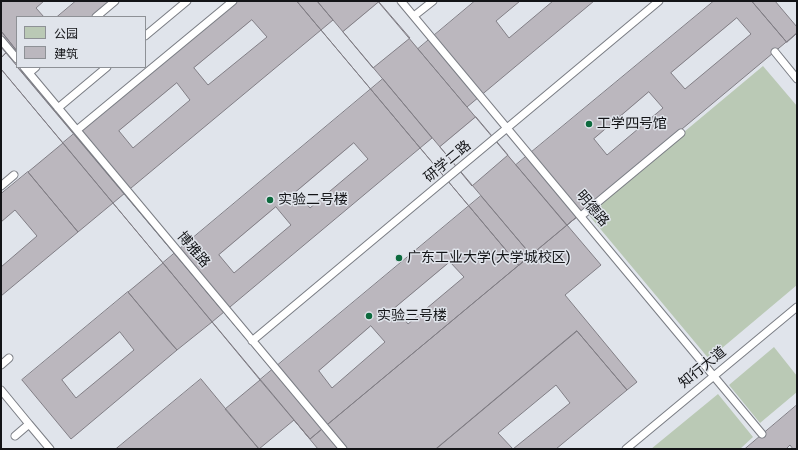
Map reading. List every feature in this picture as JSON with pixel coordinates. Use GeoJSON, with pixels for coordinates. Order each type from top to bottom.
{"type":"FeatureCollection","features":[{"type":"Feature","properties":{"kind":"lane"},"geometry":{"type":"LineString","coordinates":[[97,16],[115,1]]}},
{"type":"Feature","properties":{"kind":"lane"},"geometry":{"type":"LineString","coordinates":[[146,35],[187,1]]}},
{"type":"Feature","properties":{"kind":"lane"},"geometry":{"type":"LineString","coordinates":[[77,130],[233,1]]}},
{"type":"Feature","properties":{"kind":"lane","name":"明德路"},"geometry":{"type":"LineString","coordinates":[[401,1],[762,434]]}},
{"type":"Feature","properties":{"kind":"lane"},"geometry":{"type":"LineString","coordinates":[[414,16],[433,1]]}},
{"type":"Feature","properties":{"kind":"lane","name":"研学二路"},"geometry":{"type":"LineString","coordinates":[[252,341],[659,1]]}},
{"type":"Feature","properties":{"kind":"lane"},"geometry":{"type":"LineString","coordinates":[[1,40],[16,58]]}},
{"type":"Feature","properties":{"kind":"lane"},"geometry":{"type":"LineString","coordinates":[[774,52],[797,79]]}},
{"type":"Feature","properties":{"kind":"lane"},"geometry":{"type":"LineString","coordinates":[[58,108],[106,68]]}},
{"type":"Feature","properties":{"kind":"lane","name":"博雅路"},"geometry":{"type":"LineString","coordinates":[[26,70],[343,449]]}},
{"type":"Feature","properties":{"kind":"lane"},"geometry":{"type":"LineString","coordinates":[[581,216],[681,133]]}},
{"type":"Feature","properties":{"kind":"lane"},"geometry":{"type":"LineString","coordinates":[[1,186],[14,175]]}},
{"type":"Feature","properties":{"kind":"lane","name":"知行大道"},"geometry":{"type":"LineString","coordinates":[[626,449],[797,307]]}},
{"type":"Feature","properties":{"kind":"lane"},"geometry":{"type":"LineString","coordinates":[[1,365],[9,358]]}},
{"type":"Feature","properties":{"kind":"lane"},"geometry":{"type":"LineString","coordinates":[[1,390],[50,449]]}},
{"type":"Feature","properties":{"kind":"lane"},"geometry":{"type":"LineString","coordinates":[[15,436],[29,424]]}},
{"type":"Feature","properties":{"kind":"green space"},"geometry":{"type":"Polygon","coordinates":[[[763,66],[797,106],[797,285],[709,359],[587,213],[763,66]]]}},
{"type":"Feature","properties":{"kind":"green space"},"geometry":{"type":"Polygon","coordinates":[[[774,347],[797,376],[797,392],[760,423],[729,385],[774,347]]]}},
{"type":"Feature","properties":{"kind":"green space"},"geometry":{"type":"Polygon","coordinates":[[[718,394],[753,437],[740,449],[651,449],[718,394]]]}},
{"type":"Feature","properties":{"kind":"building"},"geometry":{"type":"Polygon","coordinates":[[[1,1],[44,1],[36,8],[43,16],[16,16],[16,50],[1,31],[1,1]]]}},
{"type":"Feature","properties":{"kind":"building"},"geometry":{"type":"Polygon","coordinates":[[[76,1],[111,1],[93,16],[58,16],[76,1]]]}},
{"type":"Feature","properties":{"kind":"building"},"geometry":{"type":"Polygon","coordinates":[[[235,1],[317,1],[333,20],[113,203],[63,143],[235,1]],[[252,20],[194,68],[208,85],[267,37],[252,20]],[[177,83],[119,131],[133,148],[190,100],[177,83]]]}},
{"type":"Feature","properties":{"kind":"building"},"geometry":{"type":"Polygon","coordinates":[[[297,1],[317,1],[531,255],[519,265],[297,1]]]}},
{"type":"Feature","properties":{"kind":"building"},"geometry":{"type":"Polygon","coordinates":[[[297,1],[397,1],[578,216],[519,265],[297,1]],[[379,2],[343,32],[373,68],[410,38],[379,2]],[[476,117],[440,147],[472,186],[508,155],[476,117]]]}},
{"type":"Feature","properties":{"kind":"building"},"geometry":{"type":"Polygon","coordinates":[[[378,1],[397,1],[578,216],[567,225],[378,1]]]}},
{"type":"Feature","properties":{"kind":"building"},"geometry":{"type":"Polygon","coordinates":[[[475,1],[520,1],[496,21],[509,38],[553,1],[594,1],[467,107],[418,49],[475,1]]]}},
{"type":"Feature","properties":{"kind":"building","name":"工学四号馆"},"geometry":{"type":"Polygon","coordinates":[[[714,1],[797,1],[797,33],[567,225],[516,165],[714,1]],[[737,18],[671,73],[685,89],[751,34],[737,18]],[[649,92],[594,139],[607,155],[663,108],[649,92]]]}},
{"type":"Feature","properties":{"kind":"building"},"geometry":{"type":"Polygon","coordinates":[[[752,1],[797,1],[797,33],[787,42],[752,1]]]}},
{"type":"Feature","properties":{"kind":"building"},"geometry":{"type":"Polygon","coordinates":[[[752,1],[775,1],[797,27],[797,33],[787,42],[752,1]]]}},
{"type":"Feature","properties":{"kind":"building"},"geometry":{"type":"Polygon","coordinates":[[[1,31],[16,50],[16,68],[18,68],[322,429],[567,225],[601,265],[565,295],[637,382],[627,390],[577,331],[436,449],[318,449],[294,420],[259,449],[225,409],[260,380],[212,322],[177,350],[167,339],[128,292],[163,263],[113,203],[78,232],[28,172],[63,143],[1,69],[1,58],[6,53],[1,47],[1,31]]]}},
{"type":"Feature","properties":{"kind":"building"},"geometry":{"type":"Polygon","coordinates":[[[6,53],[16,65],[16,68],[19,68],[322,429],[310,439],[1,69],[1,58],[6,53]]]}},
{"type":"Feature","properties":{"kind":"building","name":"实验二号楼"},"geometry":{"type":"Polygon","coordinates":[[[383,79],[432,138],[212,322],[163,263],[383,79]],[[354,143],[296,192],[310,208],[368,159],[354,143]],[[276,207],[219,255],[234,273],[291,225],[276,207]]]}},
{"type":"Feature","properties":{"kind":"building"},"geometry":{"type":"Polygon","coordinates":[[[28,172],[78,232],[1,296],[1,267],[37,236],[15,210],[1,222],[1,194],[28,172]]]}},
{"type":"Feature","properties":{"kind":"building","name":"实验三号楼"},"geometry":{"type":"Polygon","coordinates":[[[481,196],[531,255],[310,439],[260,380],[481,196]],[[450,262],[395,308],[408,324],[464,277],[450,262]],[[371,326],[319,371],[332,388],[385,342],[371,326]]]}},
{"type":"Feature","properties":{"kind":"building"},"geometry":{"type":"Polygon","coordinates":[[[128,292],[177,350],[71,439],[22,380],[128,292]],[[120,332],[62,380],[76,398],[134,350],[120,332]]]}},
{"type":"Feature","properties":{"kind":"building"},"geometry":{"type":"Polygon","coordinates":[[[577,331],[627,390],[556,449],[436,449],[577,331]],[[556,385],[498,433],[513,449],[570,403],[556,385]]]}},
{"type":"Feature","properties":{"kind":"building"},"geometry":{"type":"Polygon","coordinates":[[[201,379],[259,449],[116,449],[201,379]]]}},
{"type":"Feature","properties":{"kind":"building"},"geometry":{"type":"Polygon","coordinates":[[[797,405],[797,449],[793,449],[790,445],[786,449],[745,449],[797,405]]]}},
{"type":"Feature","properties":{"kind":"place","name":"工学四号馆"},"geometry":{"type":"Point","coordinates":[589,124]}},
{"type":"Feature","properties":{"kind":"place","name":"实验二号楼"},"geometry":{"type":"Point","coordinates":[270,200]}},
{"type":"Feature","properties":{"kind":"place","name":"广东工业大学(大学城校区)"},"geometry":{"type":"Point","coordinates":[399,258]}},
{"type":"Feature","properties":{"kind":"place","name":"实验三号楼"},"geometry":{"type":"Point","coordinates":[369,316]}}]}
